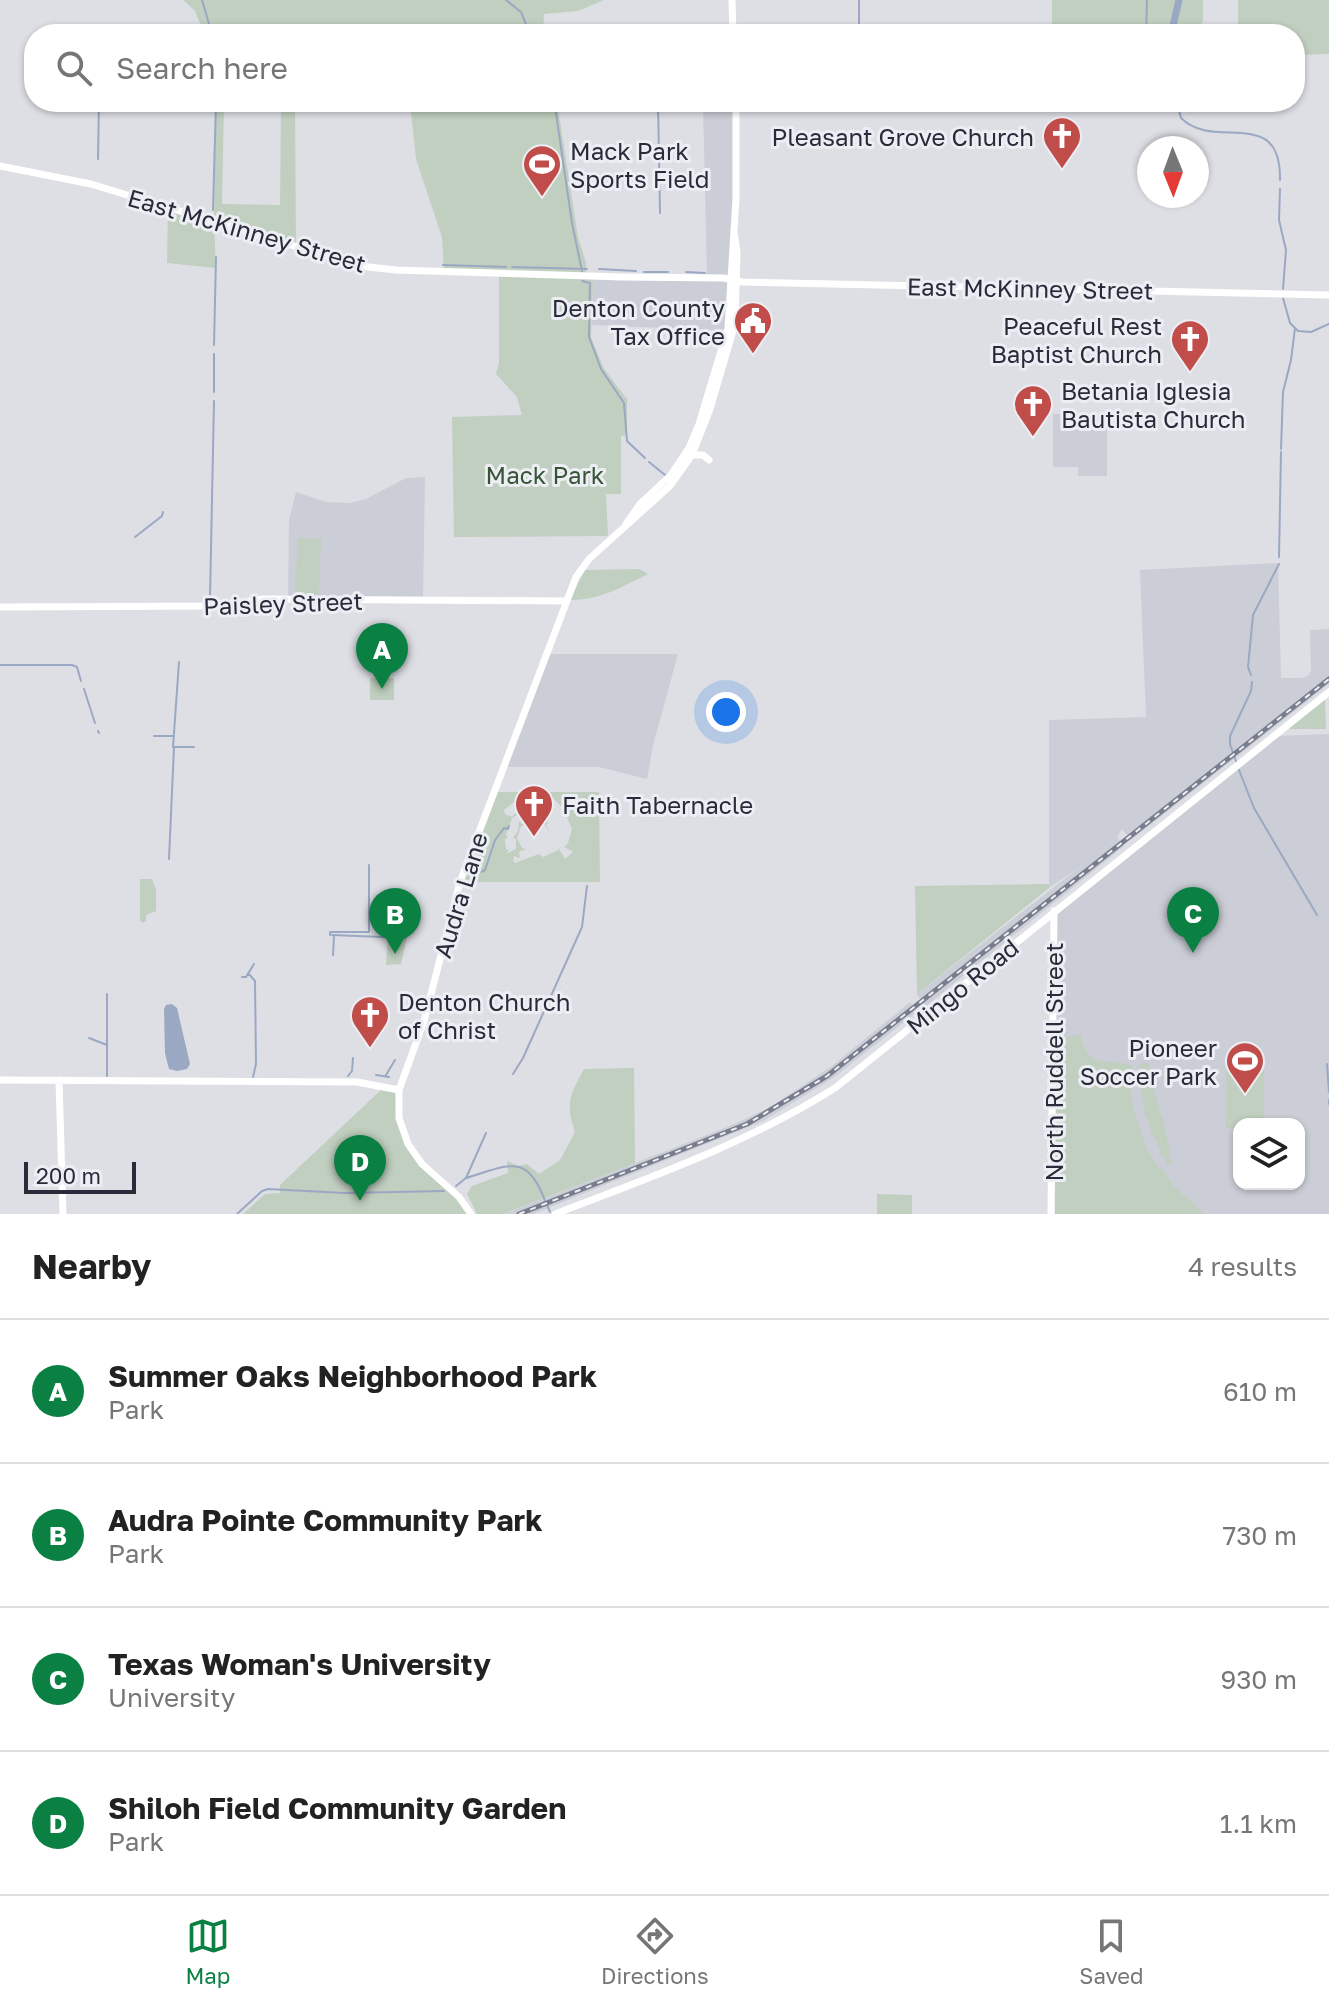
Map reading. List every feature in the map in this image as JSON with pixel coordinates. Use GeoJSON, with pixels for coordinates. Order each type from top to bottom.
{"type":"FeatureCollection","features":[{"type":"Feature","properties":{"kind":"street"},"geometry":{"type":"LineString","coordinates":[[732,0],[733,24]]}},
{"type":"Feature","properties":{"kind":"street","name":"Audra Lane"},"geometry":{"type":"LineString","coordinates":[[654,496],[689,448],[735,324],[736,112]]}},
{"type":"Feature","properties":{"kind":"street","name":"East McKinney Street"},"geometry":{"type":"LineString","coordinates":[[0,166],[96,186],[360,266],[396,270],[1329,295]]}},
{"type":"Feature","properties":{"kind":"street","name":"Audra Lane"},"geometry":{"type":"LineString","coordinates":[[399,1090],[421,1029],[460,882],[566,601],[580,570],[626,524],[630,515],[682,472],[710,409],[724,354]]}},
{"type":"Feature","properties":{"kind":"street"},"geometry":{"type":"LineString","coordinates":[[692,455],[703,455],[709,460]]}},
{"type":"Feature","properties":{"kind":"street","name":"Paisley Street"},"geometry":{"type":"LineString","coordinates":[[0,607],[217,606],[263,599],[566,601]]}},
{"type":"Feature","properties":{"kind":"street","name":"Mingo Road"},"geometry":{"type":"LineString","coordinates":[[555,1214],[694,1160],[795,1113],[851,1075],[1329,692]]}},
{"type":"Feature","properties":{"kind":"street","name":"North Ruddell Street"},"geometry":{"type":"LineString","coordinates":[[1051,1214],[1054,911]]}},
{"type":"Feature","properties":{"kind":"street"},"geometry":{"type":"LineString","coordinates":[[0,1080],[357,1082],[399,1090],[399,1118],[410,1149],[459,1197],[471,1214]]}},
{"type":"Feature","properties":{"kind":"street"},"geometry":{"type":"LineString","coordinates":[[59,1080],[63,1214]]}},
{"type":"Feature","properties":{"kind":"shaded area"},"geometry":{"type":"Polygon","coordinates":[[[703,112],[736,112],[733,331],[592,325],[593,280],[586,276],[707,277],[703,112]]]}},
{"type":"Feature","properties":{"kind":"shaded area"},"geometry":{"type":"Polygon","coordinates":[[[1053,414],[1107,414],[1107,476],[1078,476],[1078,467],[1053,467],[1053,414]]]}},
{"type":"Feature","properties":{"kind":"shaded area"},"geometry":{"type":"Polygon","coordinates":[[[425,477],[423,600],[288,599],[289,520],[296,492],[326,502],[350,503],[366,499],[406,478],[425,477]]]}},
{"type":"Feature","properties":{"kind":"shaded area"},"geometry":{"type":"Polygon","coordinates":[[[1278,563],[1281,678],[1308,676],[1311,670],[1310,630],[1329,629],[1329,684],[1131,840],[1122,829],[1117,837],[1124,846],[925,1007],[917,994],[1081,866],[1049,888],[1049,720],[1146,717],[1140,570],[1278,563]]]}},
{"type":"Feature","properties":{"kind":"shaded area"},"geometry":{"type":"Polygon","coordinates":[[[547,654],[678,654],[647,779],[599,767],[503,767],[547,654]]]}},
{"type":"Feature","properties":{"kind":"shaded area"},"geometry":{"type":"Polygon","coordinates":[[[1329,734],[1329,1214],[1055,1214],[1057,913],[1277,736],[1329,734]]]}},
{"type":"Feature","properties":{"kind":"shaded area"},"geometry":{"type":"Polygon","coordinates":[[[910,1002],[917,1012],[833,1078],[763,1121],[533,1214],[504,1214],[769,1108],[832,1066],[910,1002]]]}},
{"type":"Feature","properties":{"kind":"green space"},"geometry":{"type":"Polygon","coordinates":[[[183,0],[604,0],[578,11],[544,14],[544,24],[200,24],[195,11],[183,0]]]}},
{"type":"Feature","properties":{"kind":"green space"},"geometry":{"type":"Polygon","coordinates":[[[1052,0],[1203,0],[1201,24],[1052,24],[1052,0]]]}},
{"type":"Feature","properties":{"kind":"green space"},"geometry":{"type":"Polygon","coordinates":[[[1238,0],[1329,0],[1329,54],[1305,55],[1305,24],[1238,24],[1238,0]]]}},
{"type":"Feature","properties":{"kind":"green space"},"geometry":{"type":"Polygon","coordinates":[[[216,112],[224,112],[222,204],[280,205],[281,112],[295,112],[296,248],[214,223],[216,268],[167,263],[168,208],[214,222],[216,112]]]}},
{"type":"Feature","properties":{"kind":"green space","name":"Mack Park"},"geometry":{"type":"Polygon","coordinates":[[[411,112],[559,112],[578,237],[586,263],[586,276],[593,280],[591,337],[604,369],[627,399],[627,435],[621,436],[621,494],[606,494],[608,536],[454,537],[452,417],[522,415],[517,397],[496,374],[499,362],[499,273],[444,272],[442,237],[416,159],[411,112]]]}},
{"type":"Feature","properties":{"kind":"green space"},"geometry":{"type":"Polygon","coordinates":[[[298,538],[321,539],[319,594],[295,593],[298,538]]]}},
{"type":"Feature","properties":{"kind":"green space"},"geometry":{"type":"Polygon","coordinates":[[[639,569],[648,574],[601,595],[570,600],[585,570],[639,569]]]}},
{"type":"Feature","properties":{"kind":"green space"},"geometry":{"type":"Polygon","coordinates":[[[370,678],[394,678],[394,700],[370,700],[370,678]]]}},
{"type":"Feature","properties":{"kind":"green space"},"geometry":{"type":"Polygon","coordinates":[[[1325,698],[1326,729],[1289,728],[1325,698]]]}},
{"type":"Feature","properties":{"kind":"green space"},"geometry":{"type":"Polygon","coordinates":[[[494,792],[599,792],[600,882],[461,882],[494,792]],[[530,795],[504,810],[512,817],[517,809],[519,811],[532,805],[532,802],[534,809],[531,807],[512,818],[506,835],[508,838],[505,839],[506,849],[509,850],[506,854],[516,849],[516,839],[513,838],[519,821],[522,824],[540,812],[544,814],[551,834],[544,824],[544,818],[521,826],[517,838],[522,848],[526,849],[519,852],[520,858],[514,856],[515,863],[539,854],[543,857],[559,850],[558,847],[565,859],[573,852],[564,847],[572,829],[565,813],[562,813],[563,808],[552,797],[549,799],[550,796],[530,795]]]}},
{"type":"Feature","properties":{"kind":"green space"},"geometry":{"type":"Polygon","coordinates":[[[140,879],[152,879],[156,890],[156,911],[146,915],[143,923],[140,921],[140,879]]]}},
{"type":"Feature","properties":{"kind":"green space"},"geometry":{"type":"Polygon","coordinates":[[[1049,884],[1049,888],[917,994],[915,886],[1049,884]]]}},
{"type":"Feature","properties":{"kind":"green space"},"geometry":{"type":"Polygon","coordinates":[[[388,933],[408,933],[401,964],[386,965],[388,933]]]}},
{"type":"Feature","properties":{"kind":"green space"},"geometry":{"type":"Polygon","coordinates":[[[1080,1034],[1084,1047],[1095,1059],[1133,1067],[1133,1076],[1130,1077],[1132,1103],[1136,1104],[1133,1105],[1135,1115],[1138,1115],[1136,1118],[1143,1138],[1146,1138],[1143,1140],[1159,1169],[1162,1168],[1182,1196],[1185,1195],[1204,1214],[1055,1214],[1057,1043],[1058,1040],[1080,1034]]]}},
{"type":"Feature","properties":{"kind":"green space"},"geometry":{"type":"Polygon","coordinates":[[[1143,1062],[1149,1064],[1158,1105],[1161,1104],[1158,1107],[1162,1119],[1166,1120],[1163,1121],[1165,1131],[1169,1132],[1166,1133],[1169,1149],[1172,1149],[1169,1151],[1170,1160],[1173,1161],[1168,1165],[1163,1155],[1158,1154],[1161,1152],[1153,1135],[1150,1136],[1152,1133],[1143,1114],[1143,1103],[1140,1103],[1143,1101],[1141,1080],[1137,1079],[1140,1078],[1140,1068],[1137,1067],[1143,1062]]]}},
{"type":"Feature","properties":{"kind":"green space","name":"Pioneer Soccer Park"},"geometry":{"type":"Polygon","coordinates":[[[1226,1066],[1264,1066],[1264,1118],[1233,1118],[1233,1128],[1226,1128],[1226,1066]]]}},
{"type":"Feature","properties":{"kind":"green space"},"geometry":{"type":"Polygon","coordinates":[[[634,1068],[635,1163],[503,1214],[477,1214],[467,1194],[472,1186],[508,1173],[507,1161],[518,1166],[527,1164],[539,1174],[560,1160],[575,1132],[570,1099],[584,1069],[634,1068]]]}},
{"type":"Feature","properties":{"kind":"green space"},"geometry":{"type":"Polygon","coordinates":[[[383,1088],[399,1090],[399,1118],[413,1152],[471,1214],[243,1214],[265,1194],[280,1193],[280,1185],[383,1088]]]}},
{"type":"Feature","properties":{"kind":"green space"},"geometry":{"type":"Polygon","coordinates":[[[877,1194],[912,1195],[912,1214],[877,1214],[877,1194]]]}},
{"type":"Feature","properties":{"kind":"water"},"geometry":{"type":"Polygon","coordinates":[[[172,1004],[177,1008],[190,1064],[187,1069],[177,1071],[169,1069],[165,1053],[164,1009],[172,1004]]]}},
{"type":"Feature","properties":{"kind":"waterway"},"geometry":{"type":"LineString","coordinates":[[202,0],[209,24]]}},
{"type":"Feature","properties":{"kind":"waterway"},"geometry":{"type":"LineString","coordinates":[[506,0],[521,12],[526,24]]}},
{"type":"Feature","properties":{"kind":"waterway"},"geometry":{"type":"LineString","coordinates":[[859,0],[859,24]]}},
{"type":"Feature","properties":{"kind":"waterway"},"geometry":{"type":"LineString","coordinates":[[1146,24],[1147,0]]}},
{"type":"Feature","properties":{"kind":"waterway"},"geometry":{"type":"LineString","coordinates":[[1173,24],[1179,0]]}},
{"type":"Feature","properties":{"kind":"waterway"},"geometry":{"type":"LineString","coordinates":[[98,159],[99,112]]}},
{"type":"Feature","properties":{"kind":"waterway"},"geometry":{"type":"LineString","coordinates":[[213,210],[216,112]]}},
{"type":"Feature","properties":{"kind":"waterway"},"geometry":{"type":"LineString","coordinates":[[555,112],[582,271]]}},
{"type":"Feature","properties":{"kind":"waterway"},"geometry":{"type":"LineString","coordinates":[[658,112],[660,213]]}},
{"type":"Feature","properties":{"kind":"waterway"},"geometry":{"type":"LineString","coordinates":[[1180,112],[1181,118],[1195,127],[1244,133],[1270,143],[1277,157],[1280,180]]}},
{"type":"Feature","properties":{"kind":"waterway"},"geometry":{"type":"LineString","coordinates":[[1280,189],[1279,220],[1286,250],[1283,289]]}},
{"type":"Feature","properties":{"kind":"waterway"},"geometry":{"type":"LineString","coordinates":[[214,345],[216,257]]}},
{"type":"Feature","properties":{"kind":"waterway"},"geometry":{"type":"LineString","coordinates":[[443,265],[506,267]]}},
{"type":"Feature","properties":{"kind":"waterway"},"geometry":{"type":"LineString","coordinates":[[512,267],[587,269]]}},
{"type":"Feature","properties":{"kind":"waterway"},"geometry":{"type":"LineString","coordinates":[[599,269],[636,271]]}},
{"type":"Feature","properties":{"kind":"waterway"},"geometry":{"type":"LineString","coordinates":[[644,272],[668,272]]}},
{"type":"Feature","properties":{"kind":"waterway"},"geometry":{"type":"LineString","coordinates":[[686,272],[705,273]]}},
{"type":"Feature","properties":{"kind":"waterway"},"geometry":{"type":"LineString","coordinates":[[582,281],[590,283],[589,337],[601,369],[624,403],[627,441],[645,458]]}},
{"type":"Feature","properties":{"kind":"waterway"},"geometry":{"type":"LineString","coordinates":[[1283,298],[1290,323],[1298,331],[1311,332],[1329,324]]}},
{"type":"Feature","properties":{"kind":"waterway"},"geometry":{"type":"LineString","coordinates":[[1281,449],[1283,392],[1295,328]]}},
{"type":"Feature","properties":{"kind":"waterway"},"geometry":{"type":"LineString","coordinates":[[214,354],[214,392]]}},
{"type":"Feature","properties":{"kind":"waterway"},"geometry":{"type":"LineString","coordinates":[[210,598],[214,401]]}},
{"type":"Feature","properties":{"kind":"waterway"},"geometry":{"type":"LineString","coordinates":[[1279,557],[1281,452]]}},
{"type":"Feature","properties":{"kind":"waterway"},"geometry":{"type":"LineString","coordinates":[[649,462],[665,475]]}},
{"type":"Feature","properties":{"kind":"waterway"},"geometry":{"type":"LineString","coordinates":[[135,537],[163,512]]}},
{"type":"Feature","properties":{"kind":"waterway"},"geometry":{"type":"LineString","coordinates":[[1251,675],[1248,667],[1253,615],[1279,564]]}},
{"type":"Feature","properties":{"kind":"waterway"},"geometry":{"type":"LineString","coordinates":[[179,662],[173,747],[194,747]]}},
{"type":"Feature","properties":{"kind":"waterway"},"geometry":{"type":"LineString","coordinates":[[0,665],[72,665],[77,667],[81,681]]}},
{"type":"Feature","properties":{"kind":"waterway"},"geometry":{"type":"LineString","coordinates":[[1237,764],[1230,736],[1251,691],[1252,682]]}},
{"type":"Feature","properties":{"kind":"waterway"},"geometry":{"type":"LineString","coordinates":[[84,689],[95,723]]}},
{"type":"Feature","properties":{"kind":"waterway"},"geometry":{"type":"LineString","coordinates":[[154,736],[173,736]]}},
{"type":"Feature","properties":{"kind":"waterway"},"geometry":{"type":"LineString","coordinates":[[169,859],[174,747]]}},
{"type":"Feature","properties":{"kind":"waterway"},"geometry":{"type":"LineString","coordinates":[[1239,770],[1254,808],[1317,915]]}},
{"type":"Feature","properties":{"kind":"waterway"},"geometry":{"type":"LineString","coordinates":[[481,872],[485,870],[495,840],[509,826]]}},
{"type":"Feature","properties":{"kind":"waterway"},"geometry":{"type":"LineString","coordinates":[[330,935],[330,932],[369,932],[369,865]]}},
{"type":"Feature","properties":{"kind":"waterway"},"geometry":{"type":"LineString","coordinates":[[513,1074],[582,927],[587,886]]}},
{"type":"Feature","properties":{"kind":"waterway"},"geometry":{"type":"LineString","coordinates":[[332,935],[406,938]]}},
{"type":"Feature","properties":{"kind":"waterway"},"geometry":{"type":"LineString","coordinates":[[333,955],[334,936]]}},
{"type":"Feature","properties":{"kind":"waterway"},"geometry":{"type":"LineString","coordinates":[[242,977],[246,977],[254,964]]}},
{"type":"Feature","properties":{"kind":"waterway"},"geometry":{"type":"LineString","coordinates":[[248,973],[255,981],[256,1064],[253,1077]]}},
{"type":"Feature","properties":{"kind":"waterway"},"geometry":{"type":"LineString","coordinates":[[107,994],[107,1076]]}},
{"type":"Feature","properties":{"kind":"waterway"},"geometry":{"type":"LineString","coordinates":[[89,1038],[107,1045]]}},
{"type":"Feature","properties":{"kind":"waterway"},"geometry":{"type":"LineString","coordinates":[[348,1076],[352,1071],[353,1058]]}},
{"type":"Feature","properties":{"kind":"waterway"},"geometry":{"type":"LineString","coordinates":[[386,1075],[395,1060]]}},
{"type":"Feature","properties":{"kind":"waterway"},"geometry":{"type":"LineString","coordinates":[[1327,1064],[1329,1092]]}},
{"type":"Feature","properties":{"kind":"waterway"},"geometry":{"type":"LineString","coordinates":[[376,1075],[389,1077]]}},
{"type":"Feature","properties":{"kind":"waterway"},"geometry":{"type":"LineString","coordinates":[[456,1186],[466,1178],[486,1133]]}},
{"type":"Feature","properties":{"kind":"waterway"},"geometry":{"type":"LineString","coordinates":[[466,1178],[514,1166],[531,1175],[545,1201]]}},
{"type":"Feature","properties":{"kind":"waterway"},"geometry":{"type":"LineString","coordinates":[[237,1214],[268,1189],[344,1193],[444,1191]]}},
{"type":"Feature","properties":{"kind":"waterway"},"geometry":{"type":"LineString","coordinates":[[547,1205],[550,1212]]}},
{"type":"Feature","properties":{"kind":"railway"},"geometry":{"type":"LineString","coordinates":[[519,1214],[747,1124],[827,1076],[1329,679]]}},
{"type":"Feature","properties":{"kind":"place","name":"Pleasant Grove Church"},"geometry":{"type":"Point","coordinates":[1062,170]}},
{"type":"Feature","properties":{"kind":"place","name":"Mack Park Sports Field"},"geometry":{"type":"Point","coordinates":[542,198]}},
{"type":"Feature","properties":{"kind":"place","name":"Denton County Tax Office"},"geometry":{"type":"Point","coordinates":[753,355]}},
{"type":"Feature","properties":{"kind":"place","name":"Peaceful Rest Baptist Church"},"geometry":{"type":"Point","coordinates":[1190,373]}},
{"type":"Feature","properties":{"kind":"place","name":"Betania Iglesia Bautista Church"},"geometry":{"type":"Point","coordinates":[1033,438]}},
{"type":"Feature","properties":{"kind":"place","name":"Summer Oaks Neighborhood Park"},"geometry":{"type":"Point","coordinates":[382,689]}},
{"type":"Feature","properties":{"kind":"place","name":"Faith Tabernacle"},"geometry":{"type":"Point","coordinates":[534,838]}},
{"type":"Feature","properties":{"kind":"place","name":"Texas Woman's University"},"geometry":{"type":"Point","coordinates":[1193,953]}},
{"type":"Feature","properties":{"kind":"place","name":"Audra Pointe Community Park"},"geometry":{"type":"Point","coordinates":[395,954]}},
{"type":"Feature","properties":{"kind":"place","name":"Denton Church of Christ"},"geometry":{"type":"Point","coordinates":[370,1049]}},
{"type":"Feature","properties":{"kind":"place","name":"Pioneer Soccer Park"},"geometry":{"type":"Point","coordinates":[1245,1095]}},
{"type":"Feature","properties":{"kind":"place","name":"Shiloh Field Community Garden"},"geometry":{"type":"Point","coordinates":[360,1201]}}]}
